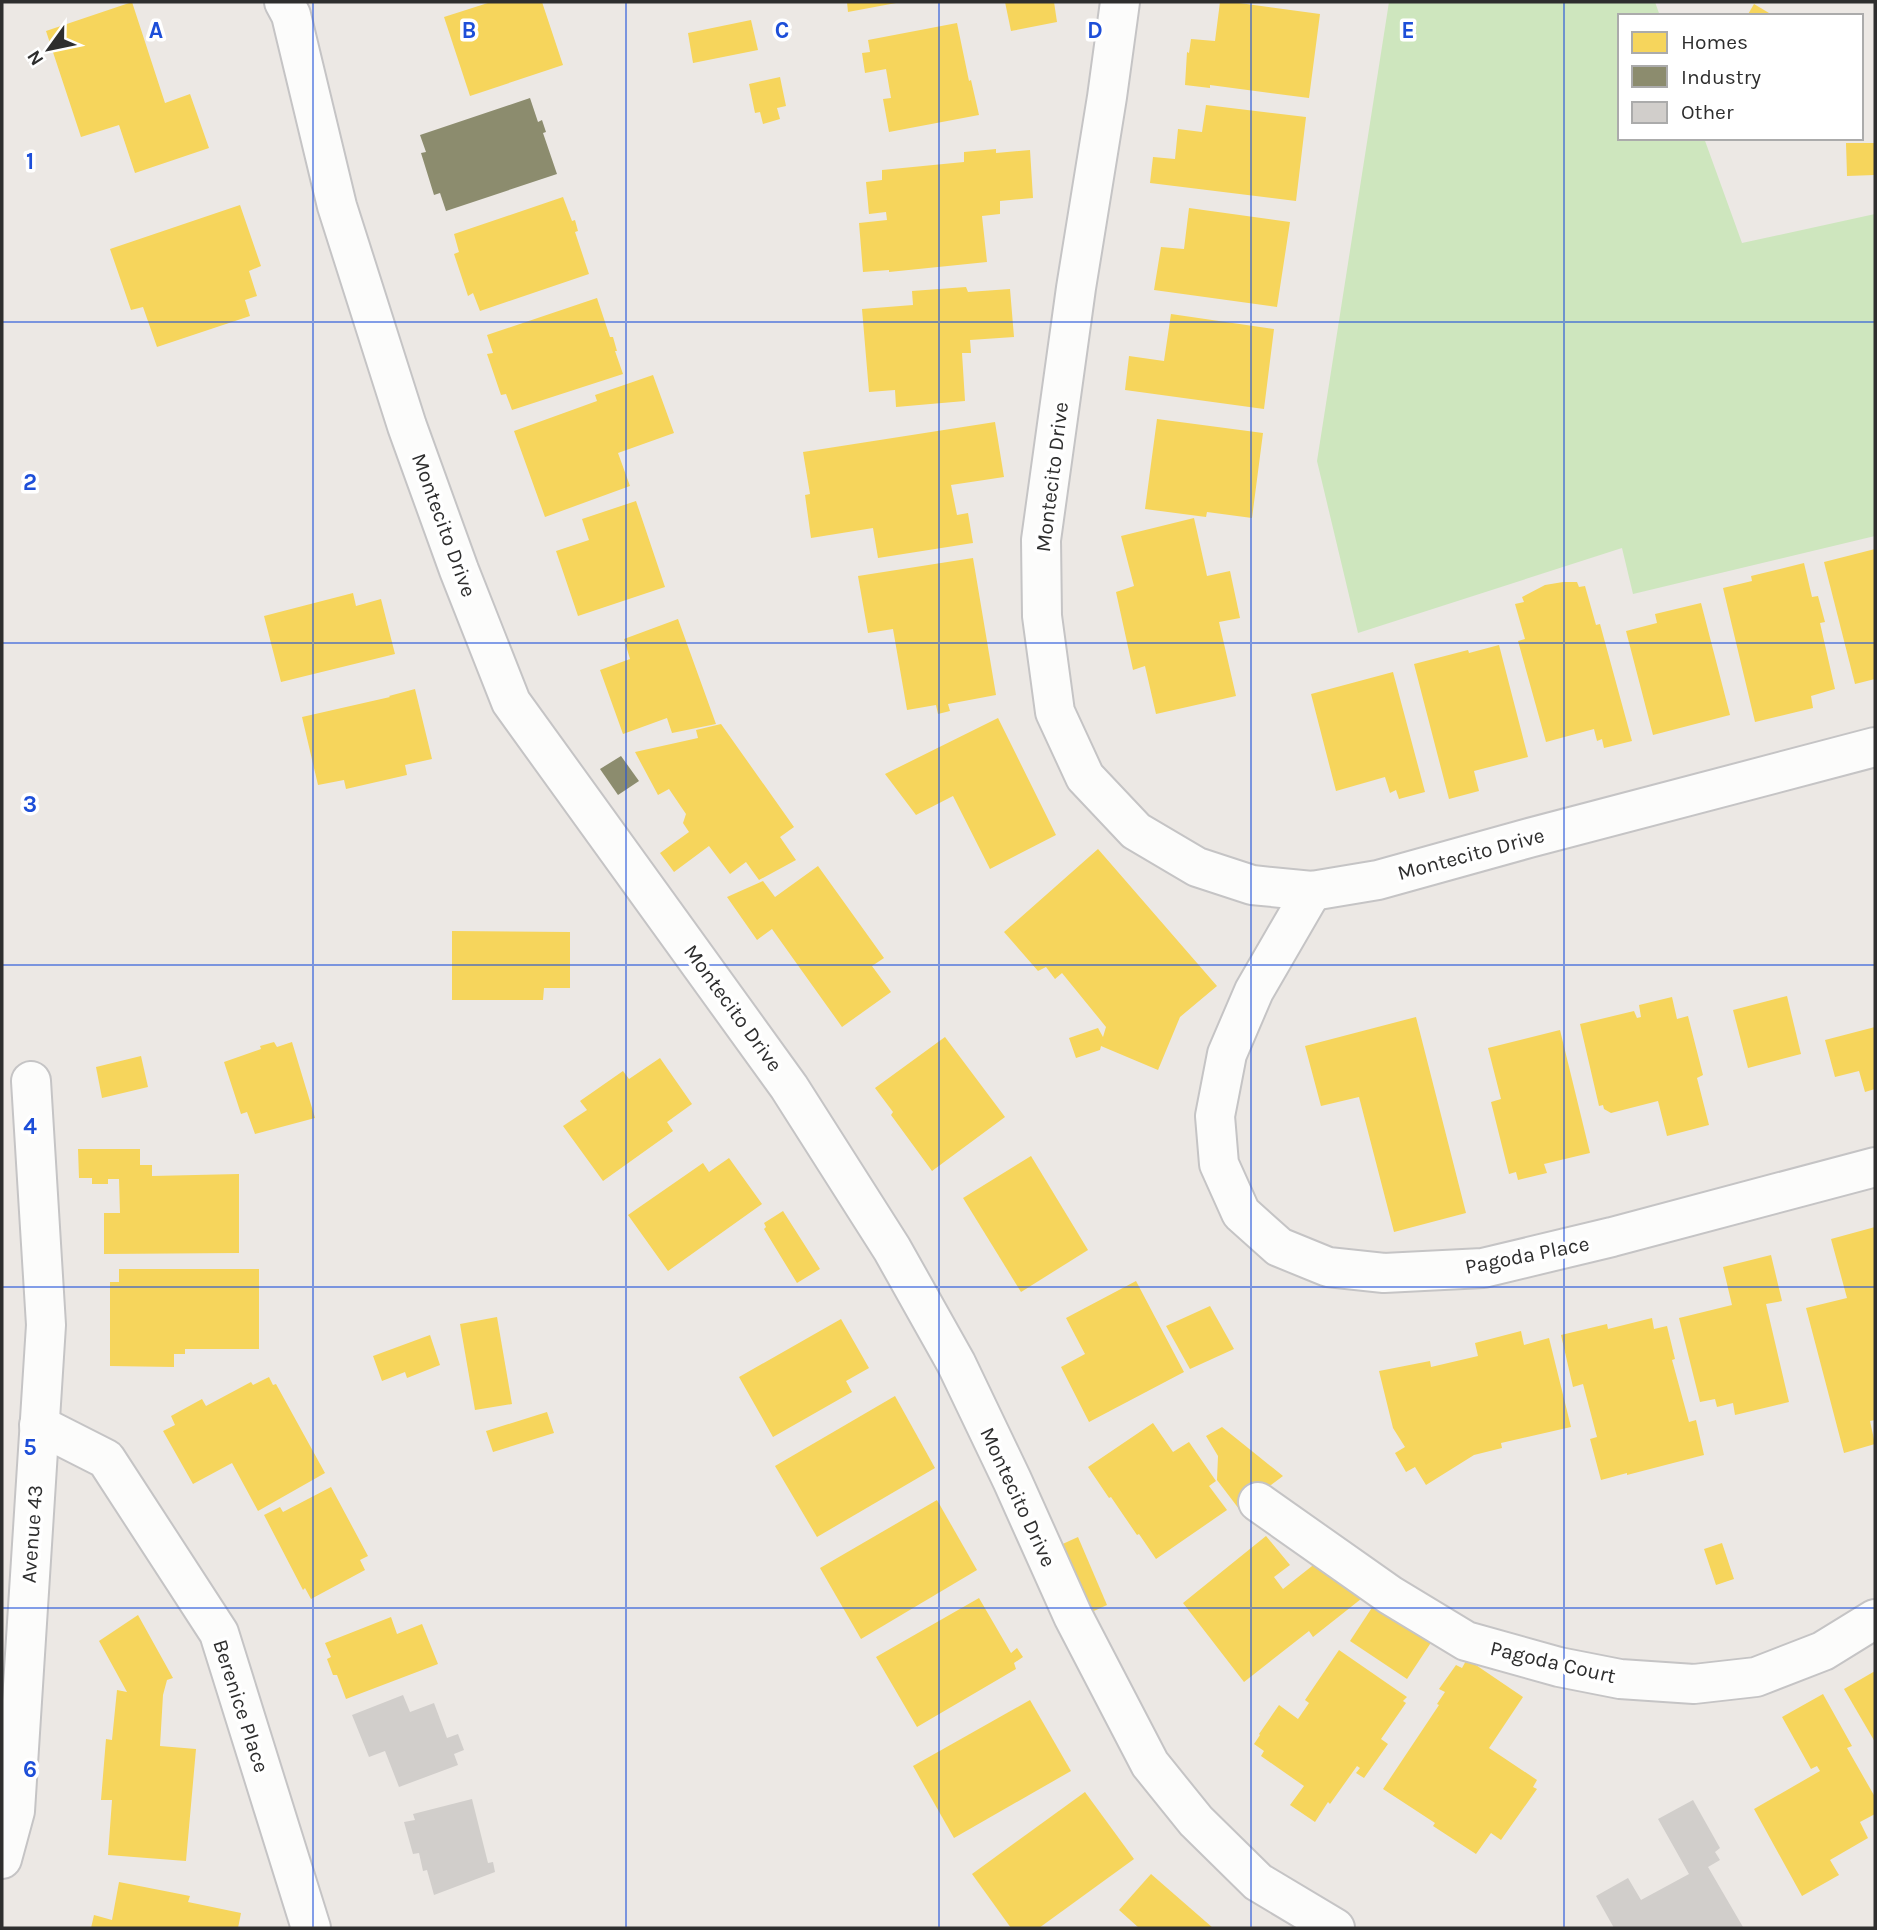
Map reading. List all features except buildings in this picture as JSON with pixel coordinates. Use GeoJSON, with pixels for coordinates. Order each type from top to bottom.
{"type":"FeatureCollection","features":[{"type":"Feature","properties":{"kind":"street","name":"Montecito Drive"},"geometry":{"type":"LineString","coordinates":[[284,2],[291,15],[337,206],[407,426],[459,570],[511,702],[789,1087],[892,1249],[956,1363],[1073,1616],[1150,1764],[1195,1821],[1258,1882],[1335,1928]]}},
{"type":"Feature","properties":{"kind":"street","name":"Montecito Drive"},"geometry":{"type":"LineString","coordinates":[[1120,2],[1041,540],[1042,616],[1055,712],[1085,777],[1136,831],[1197,867],[1252,885],[1312,891],[1378,880],[1875,747]]}},
{"type":"Feature","properties":{"kind":"street","name":"Pagoda Place"},"geometry":{"type":"LineString","coordinates":[[1312,891],[1254,991],[1227,1054],[1215,1116],[1219,1164],[1241,1213],[1279,1247],[1328,1267],[1384,1273],[1483,1268],[1612,1237],[1875,1167]]}},
{"type":"Feature","properties":{"kind":"street","name":"Avenue 43"},"geometry":{"type":"LineString","coordinates":[[2,1860],[15,1811],[46,1325],[31,1081]]}},
{"type":"Feature","properties":{"kind":"street","name":"Berenice Place"},"geometry":{"type":"LineString","coordinates":[[39,1425],[106,1459],[219,1633],[311,1928]]}},
{"type":"Feature","properties":{"kind":"street","name":"Pagoda Court"},"geometry":{"type":"LineString","coordinates":[[1258,1502],[1390,1595],[1466,1641],[1583,1672],[1620,1679],[1694,1684],[1756,1677],[1822,1651],[1875,1619]]}},
{"type":"Feature","properties":{"kind":"green space"},"geometry":{"type":"Polygon","coordinates":[[[1389,2],[1655,2],[1659,14],[1618,14],[1618,140],[1705,140],[1742,243],[1875,214],[1875,536],[1633,594],[1622,548],[1358,633],[1317,461],[1389,2]]]}}]}
